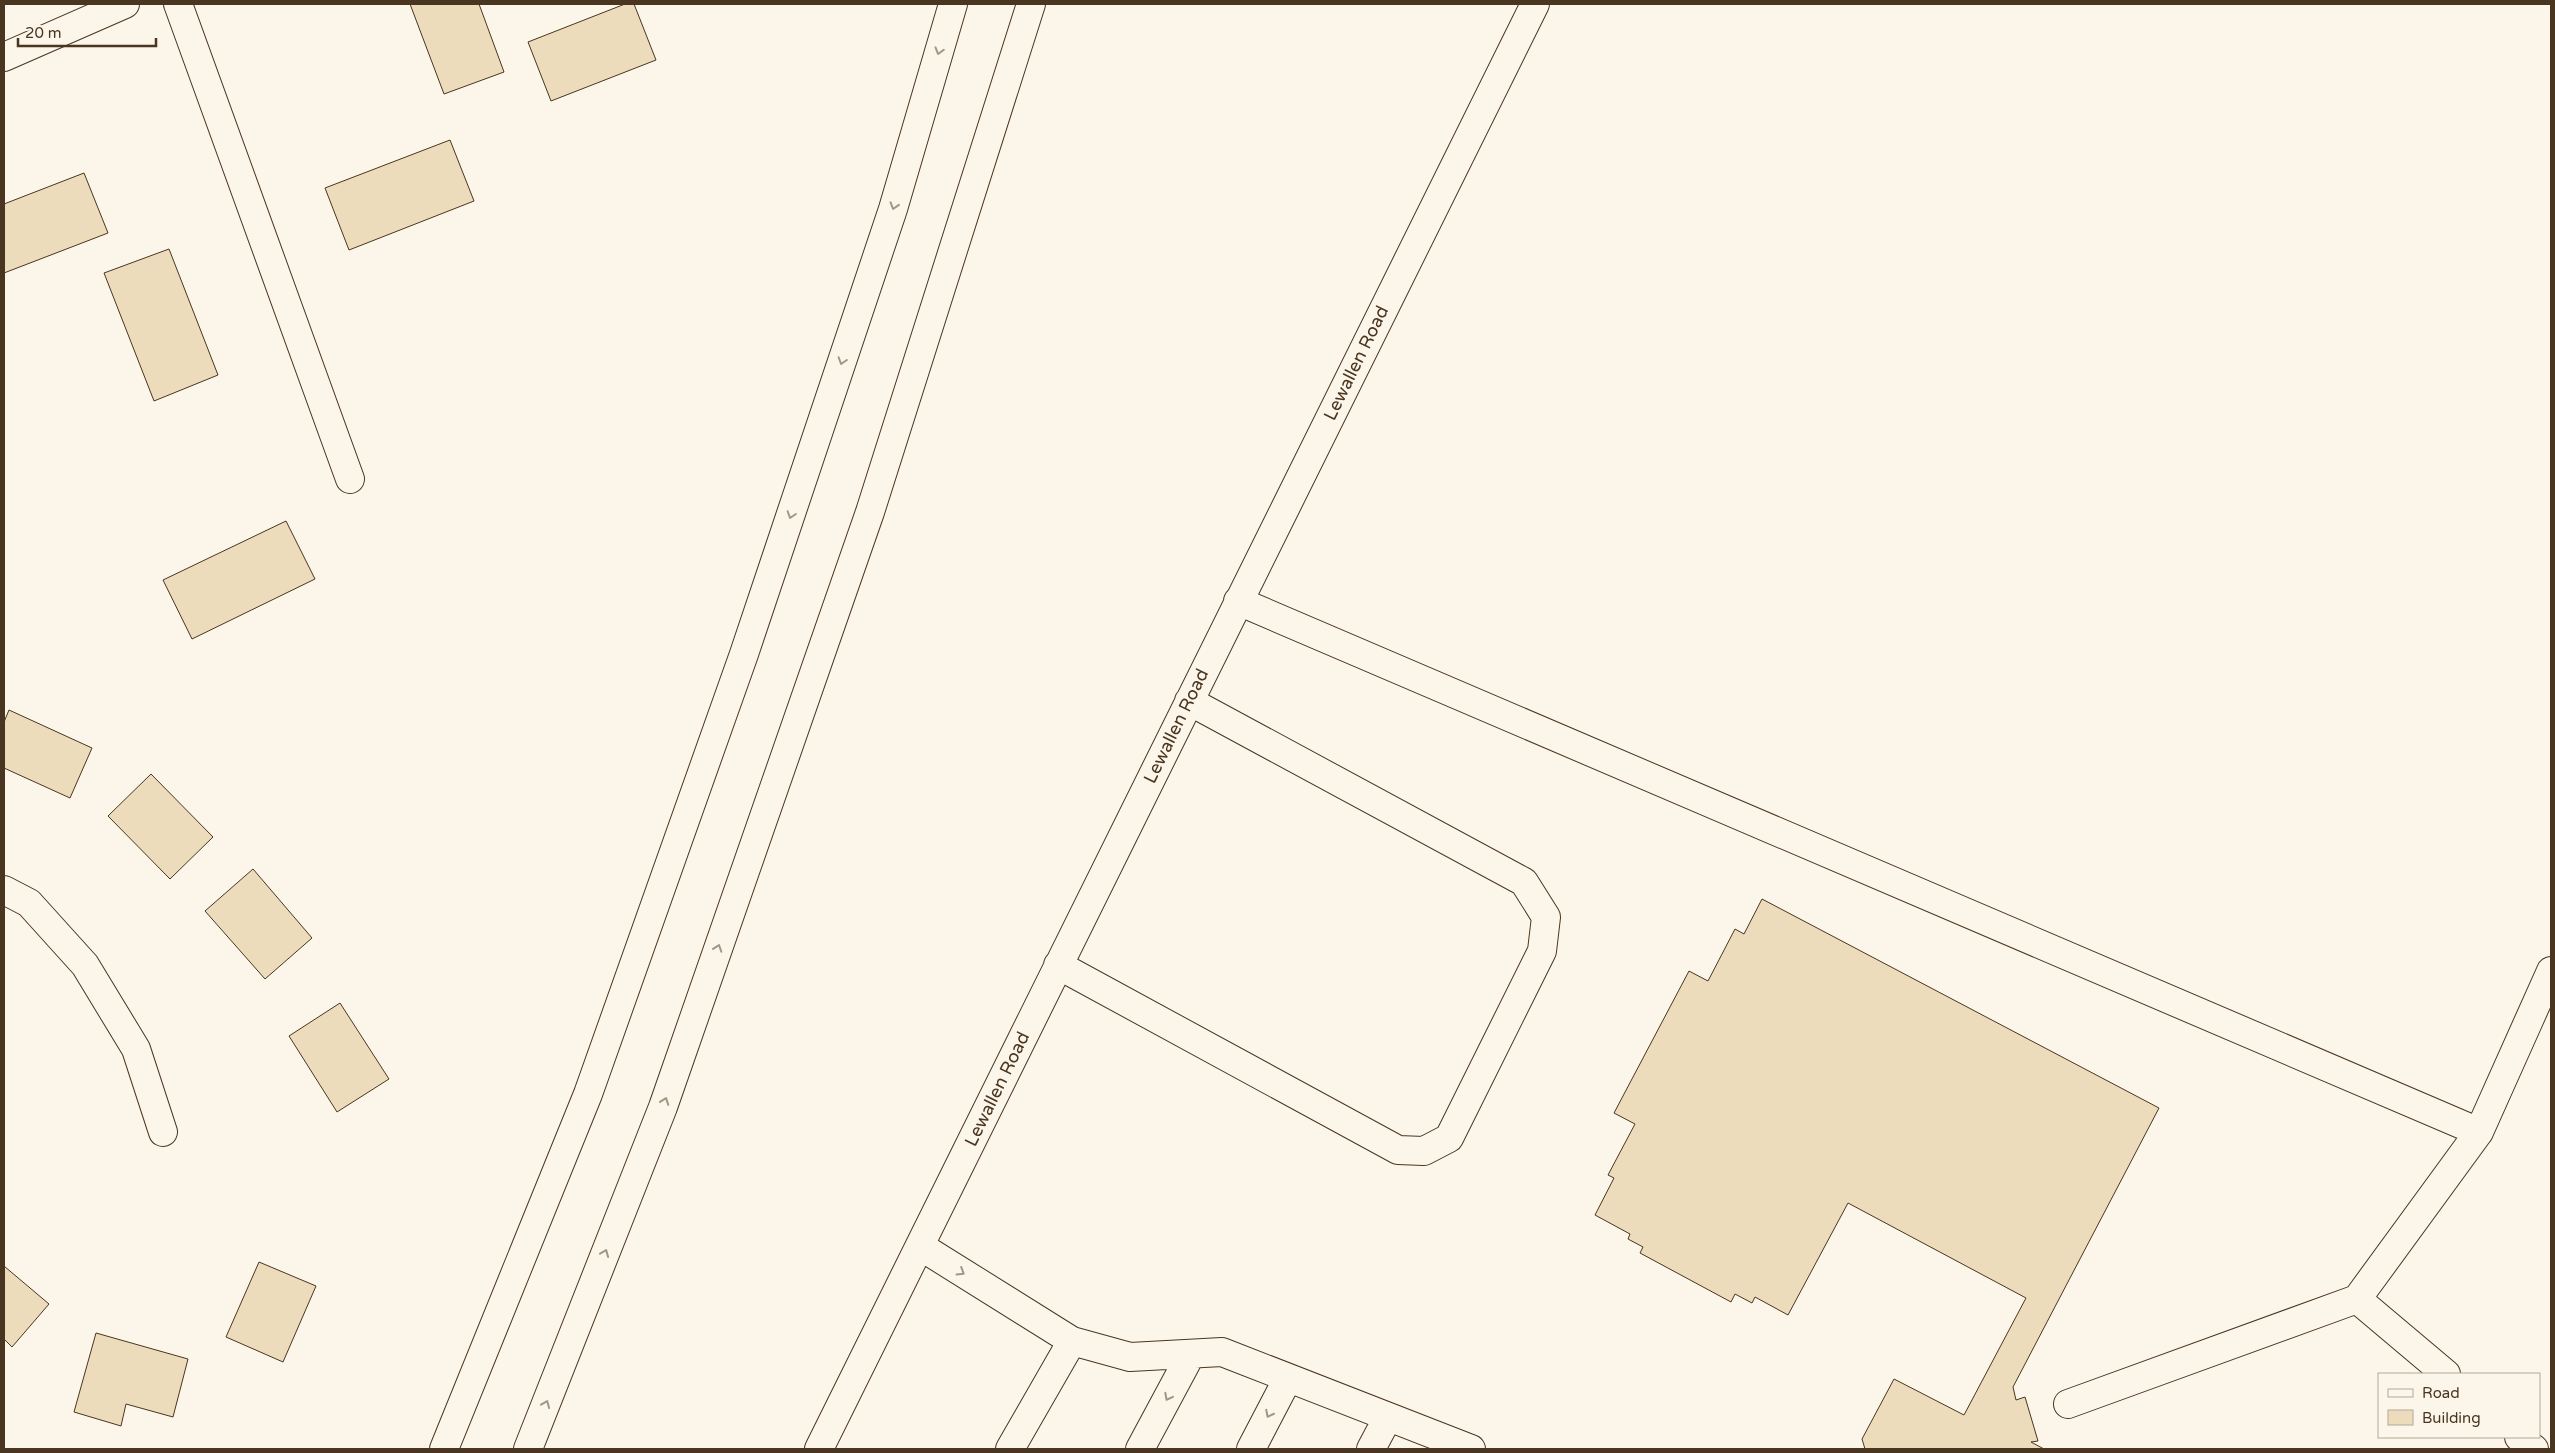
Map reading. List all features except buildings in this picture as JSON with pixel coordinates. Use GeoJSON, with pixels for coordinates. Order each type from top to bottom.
{"type":"FeatureCollection","features":[{"type":"Feature","properties":{"kind":"main road"},"geometry":{"type":"LineString","coordinates":[[4,57],[125,4]]}},
{"type":"Feature","properties":{"kind":"main road"},"geometry":{"type":"LineString","coordinates":[[178,4],[350,479]]}},
{"type":"Feature","properties":{"kind":"main road"},"geometry":{"type":"LineString","coordinates":[[444,1449],[588,1094],[744,654],[893,209],[953,4]]}},
{"type":"Feature","properties":{"kind":"main road"},"geometry":{"type":"LineString","coordinates":[[528,1449],[663,1107],[867,522],[1031,4]]}},
{"type":"Feature","properties":{"kind":"main road","name":"Lewallen Road"},"geometry":{"type":"LineString","coordinates":[[819,1449],[1534,4]]}},
{"type":"Feature","properties":{"kind":"main road"},"geometry":{"type":"LineString","coordinates":[[1238,601],[2479,1132]]}},
{"type":"Feature","properties":{"kind":"main road"},"geometry":{"type":"LineString","coordinates":[[1058,965],[1398,1150],[1424,1152],[1449,1138],[1538,960],[1542,951],[1546,917],[1524,882],[1189,701]]}},
{"type":"Feature","properties":{"kind":"main road"},"geometry":{"type":"LineString","coordinates":[[4,890],[29,903],[85,965],[136,1049],[163,1132]]}},
{"type":"Feature","properties":{"kind":"main road"},"geometry":{"type":"LineString","coordinates":[[2068,1404],[2357,1299],[2479,1132],[2551,971]]}},
{"type":"Feature","properties":{"kind":"main road"},"geometry":{"type":"LineString","coordinates":[[920,1246],[1072,1341],[1130,1357],[1222,1352],[1471,1449]]}},
{"type":"Feature","properties":{"kind":"main road"},"geometry":{"type":"LineString","coordinates":[[2357,1299],[2445,1373]]}},
{"type":"Feature","properties":{"kind":"main road"},"geometry":{"type":"LineString","coordinates":[[1010,1449],[1072,1341]]}},
{"type":"Feature","properties":{"kind":"main road"},"geometry":{"type":"LineString","coordinates":[[1140,1449],[1191,1354]]}},
{"type":"Feature","properties":{"kind":"main road"},"geometry":{"type":"LineString","coordinates":[[1251,1449],[1288,1378]]}},
{"type":"Feature","properties":{"kind":"main road"},"geometry":{"type":"LineString","coordinates":[[1371,1449],[1388,1417]]}},
{"type":"Feature","properties":{"kind":"main road"},"geometry":{"type":"LineString","coordinates":[[2520,1438],[2534,1449]]}}]}
